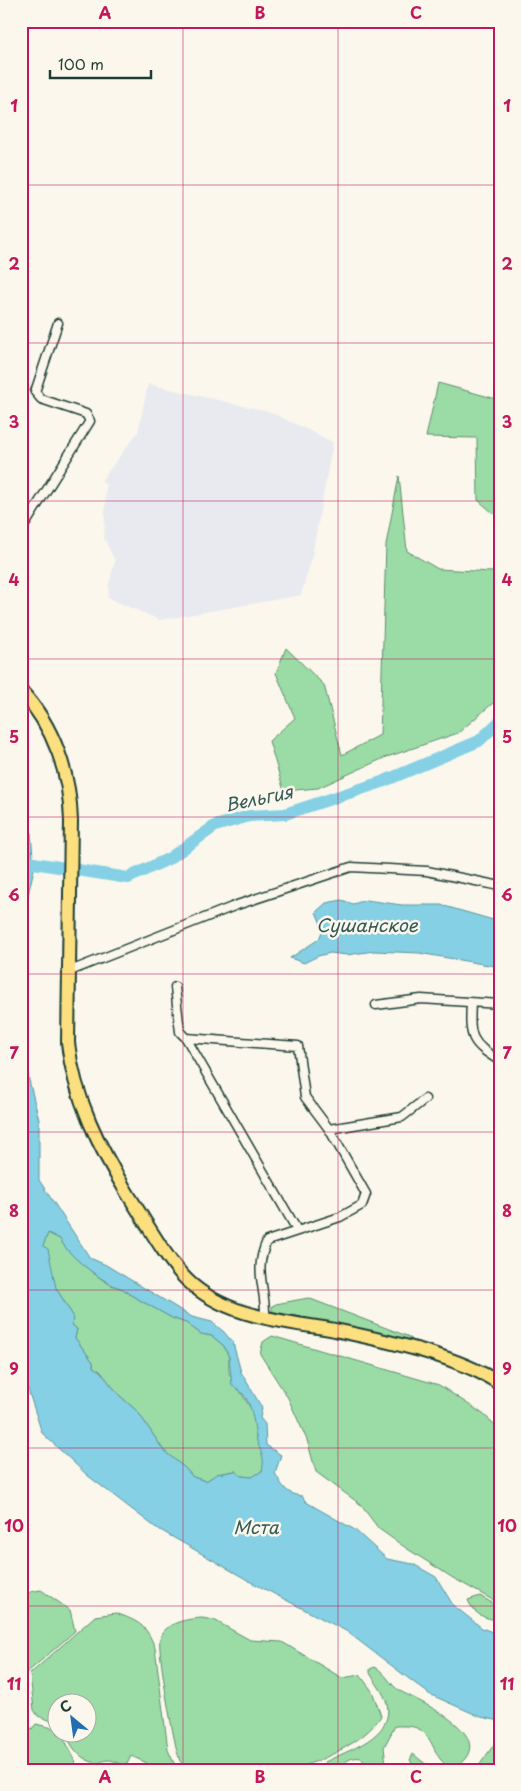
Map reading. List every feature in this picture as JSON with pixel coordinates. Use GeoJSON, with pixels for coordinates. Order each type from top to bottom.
{"type":"FeatureCollection","features":[{"type":"Feature","properties":{"kind":"main road"},"geometry":{"type":"LineString","coordinates":[[21,691],[43,718],[56,745],[69,790],[71,821],[68,1043],[71,1066],[86,1113],[119,1179],[187,1280],[219,1301],[240,1311],[269,1319],[337,1331],[418,1350],[471,1368],[500,1384]]}},
{"type":"Feature","properties":{"kind":"street"},"geometry":{"type":"LineString","coordinates":[[21,531],[90,421],[86,414],[41,399],[35,392],[58,323]]}},
{"type":"Feature","properties":{"kind":"street"},"geometry":{"type":"LineString","coordinates":[[70,971],[237,905],[352,867],[427,871],[500,886]]}},
{"type":"Feature","properties":{"kind":"street"},"geometry":{"type":"LineString","coordinates":[[175,987],[180,1032],[186,1038],[297,1230]]}},
{"type":"Feature","properties":{"kind":"street"},"geometry":{"type":"LineString","coordinates":[[376,1005],[422,999],[500,1004]]}},
{"type":"Feature","properties":{"kind":"street"},"geometry":{"type":"LineString","coordinates":[[471,1003],[470,1022],[472,1035],[478,1047],[500,1061]]}},
{"type":"Feature","properties":{"kind":"street"},"geometry":{"type":"LineString","coordinates":[[186,1038],[298,1046],[305,1097],[329,1128],[366,1194],[362,1205],[340,1217],[268,1241],[259,1265],[269,1319]]}},
{"type":"Feature","properties":{"kind":"street"},"geometry":{"type":"LineString","coordinates":[[329,1128],[402,1117],[425,1099]]}},
{"type":"Feature","properties":{"kind":"shaded area"},"geometry":{"type":"Polygon","coordinates":[[[148,384],[270,412],[333,442],[311,561],[301,595],[160,620],[108,598],[109,584],[115,561],[104,538],[106,485],[101,481],[138,432],[148,384]]]}},
{"type":"Feature","properties":{"kind":"green space"},"geometry":{"type":"Polygon","coordinates":[[[438,383],[500,400],[500,519],[478,500],[477,438],[426,437],[438,383]]]}},
{"type":"Feature","properties":{"kind":"green space"},"geometry":{"type":"Polygon","coordinates":[[[399,476],[407,551],[438,569],[492,572],[500,561],[500,697],[458,733],[384,758],[318,788],[284,791],[269,741],[295,718],[276,673],[286,648],[324,685],[342,755],[380,735],[386,545],[399,476]]]}},
{"type":"Feature","properties":{"kind":"green space"},"geometry":{"type":"Polygon","coordinates":[[[48,1233],[60,1239],[69,1251],[89,1270],[109,1284],[124,1290],[172,1318],[186,1323],[201,1334],[212,1336],[224,1346],[229,1357],[229,1373],[253,1412],[256,1437],[265,1459],[262,1471],[253,1477],[241,1476],[235,1471],[217,1474],[206,1481],[193,1477],[164,1451],[138,1412],[119,1395],[100,1371],[93,1367],[93,1362],[75,1338],[77,1329],[72,1325],[73,1316],[56,1288],[43,1246],[48,1233]]]}},
{"type":"Feature","properties":{"kind":"green space"},"geometry":{"type":"Polygon","coordinates":[[[308,1298],[407,1336],[417,1343],[330,1327],[272,1311],[272,1306],[276,1304],[308,1298]]]}},
{"type":"Feature","properties":{"kind":"green space"},"geometry":{"type":"Polygon","coordinates":[[[272,1336],[439,1385],[483,1414],[500,1429],[500,1604],[453,1578],[379,1529],[360,1504],[316,1472],[307,1440],[288,1398],[260,1354],[263,1342],[272,1336]]]}},
{"type":"Feature","properties":{"kind":"green space"},"geometry":{"type":"Polygon","coordinates":[[[41,1590],[70,1610],[75,1631],[29,1671],[21,1674],[21,1604],[28,1593],[41,1590]]]}},
{"type":"Feature","properties":{"kind":"green space"},"geometry":{"type":"Polygon","coordinates":[[[480,1596],[494,1604],[500,1620],[485,1617],[473,1609],[468,1600],[480,1596]]]}},
{"type":"Feature","properties":{"kind":"green space"},"geometry":{"type":"Polygon","coordinates":[[[116,1613],[141,1625],[148,1634],[155,1648],[168,1750],[177,1770],[153,1770],[147,1763],[131,1756],[127,1764],[120,1764],[108,1760],[97,1763],[91,1762],[81,1756],[71,1744],[98,1744],[98,1694],[48,1694],[48,1720],[38,1716],[34,1710],[30,1674],[95,1616],[116,1613]]]}},
{"type":"Feature","properties":{"kind":"green space"},"geometry":{"type":"Polygon","coordinates":[[[202,1618],[214,1620],[250,1640],[282,1642],[342,1678],[360,1675],[372,1691],[381,1716],[376,1724],[362,1737],[337,1752],[299,1770],[188,1770],[180,1761],[174,1739],[164,1679],[160,1639],[166,1629],[177,1622],[202,1618]]]}},
{"type":"Feature","properties":{"kind":"green space"},"geometry":{"type":"Polygon","coordinates":[[[375,1667],[400,1691],[441,1713],[465,1733],[470,1745],[467,1756],[454,1768],[448,1766],[439,1758],[431,1742],[420,1730],[410,1726],[395,1726],[384,1747],[386,1765],[384,1770],[367,1770],[362,1758],[348,1760],[338,1770],[322,1769],[325,1762],[368,1741],[384,1725],[388,1715],[387,1703],[382,1691],[370,1673],[370,1669],[375,1667]]]}},
{"type":"Feature","properties":{"kind":"green space"},"geometry":{"type":"Polygon","coordinates":[[[36,1724],[48,1727],[48,1744],[67,1744],[79,1770],[21,1770],[21,1727],[32,1729],[36,1724]]]}},
{"type":"Feature","properties":{"kind":"green space"},"geometry":{"type":"Polygon","coordinates":[[[500,1736],[500,1770],[476,1770],[500,1736]]]}},
{"type":"Feature","properties":{"kind":"green space"},"geometry":{"type":"Polygon","coordinates":[[[413,1754],[433,1770],[416,1770],[410,1760],[413,1754]]]}},
{"type":"Feature","properties":{"kind":"water"},"geometry":{"type":"Polygon","coordinates":[[[21,810],[31,832],[34,869],[21,925],[21,810]]]}},
{"type":"Feature","properties":{"kind":"water","name":"Сушанское"},"geometry":{"type":"Polygon","coordinates":[[[342,900],[353,904],[366,900],[402,905],[441,905],[500,922],[500,967],[419,953],[374,951],[347,955],[330,953],[318,956],[304,963],[290,958],[319,939],[323,929],[316,912],[326,903],[342,900]]]}},
{"type":"Feature","properties":{"kind":"water","name":"Мста"},"geometry":{"type":"Polygon","coordinates":[[[21,933],[25,979],[24,1060],[39,1120],[39,1180],[90,1258],[106,1265],[192,1317],[212,1322],[233,1343],[241,1372],[262,1408],[260,1418],[265,1424],[266,1445],[281,1455],[275,1473],[289,1492],[302,1496],[306,1502],[355,1530],[387,1559],[413,1564],[436,1577],[453,1605],[482,1628],[500,1635],[500,1721],[481,1717],[429,1694],[346,1631],[251,1582],[155,1527],[87,1475],[42,1433],[21,1368],[21,933]],[[48,1233],[43,1246],[48,1249],[56,1288],[73,1316],[72,1325],[77,1329],[75,1338],[93,1362],[93,1367],[100,1371],[119,1395],[138,1412],[164,1451],[193,1477],[206,1481],[217,1474],[235,1471],[241,1476],[252,1477],[262,1471],[263,1457],[257,1442],[248,1401],[239,1390],[232,1386],[229,1357],[224,1346],[212,1336],[201,1334],[186,1323],[172,1318],[89,1270],[68,1251],[60,1239],[48,1233]]]}},
{"type":"Feature","properties":{"kind":"waterway","name":"Вельгия"},"geometry":{"type":"LineString","coordinates":[[21,861],[128,878],[170,858],[215,826],[249,816],[285,814],[382,782],[479,741],[500,721]]}}]}
